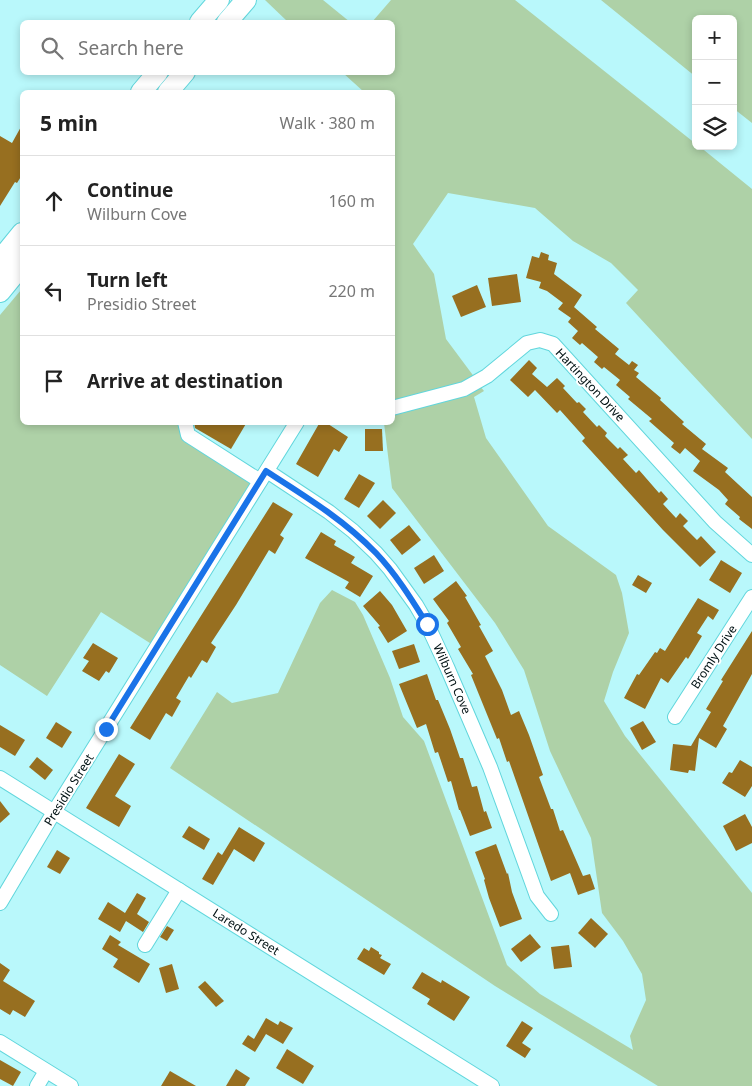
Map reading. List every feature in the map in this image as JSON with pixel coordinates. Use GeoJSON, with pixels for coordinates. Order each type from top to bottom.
{"type":"FeatureCollection","features":[{"type":"Feature","properties":{"kind":"highway"},"geometry":{"type":"LineString","coordinates":[[202,20],[219,0]]}},
{"type":"Feature","properties":{"kind":"highway"},"geometry":{"type":"LineString","coordinates":[[229,20],[246,0]]}},
{"type":"Feature","properties":{"kind":"highway"},"geometry":{"type":"LineString","coordinates":[[143,90],[155,75]]}},
{"type":"Feature","properties":{"kind":"highway"},"geometry":{"type":"LineString","coordinates":[[170,90],[182,75]]}},
{"type":"Feature","properties":{"kind":"highway"},"geometry":{"type":"LineString","coordinates":[[0,260],[20,235]]}},
{"type":"Feature","properties":{"kind":"highway"},"geometry":{"type":"LineString","coordinates":[[0,292],[20,267]]}},
{"type":"Feature","properties":{"kind":"street"},"geometry":{"type":"LineString","coordinates":[[219,20],[236,0]]}},
{"type":"Feature","properties":{"kind":"street"},"geometry":{"type":"LineString","coordinates":[[151,90],[162,75]]}},
{"type":"Feature","properties":{"kind":"street"},"geometry":{"type":"LineString","coordinates":[[0,272],[20,247]]}},
{"type":"Feature","properties":{"kind":"street","name":"Hartington Drive"},"geometry":{"type":"LineString","coordinates":[[395,407],[464,389],[487,376],[527,343],[540,340],[553,344],[715,522],[752,555]]}},
{"type":"Feature","properties":{"kind":"street","name":"Wilburn Cove"},"geometry":{"type":"LineString","coordinates":[[186,425],[188,435],[329,512],[353,531],[390,569],[427,624],[490,767],[537,896],[551,914]]}},
{"type":"Feature","properties":{"kind":"street","name":"Presidio Street"},"geometry":{"type":"LineString","coordinates":[[0,903],[54,812],[295,425]]}},
{"type":"Feature","properties":{"kind":"street","name":"Bromly Drive"},"geometry":{"type":"LineString","coordinates":[[675,717],[752,597]]}},
{"type":"Feature","properties":{"kind":"street","name":"Laredo Street"},"geometry":{"type":"LineString","coordinates":[[0,778],[492,1086]]}},
{"type":"Feature","properties":{"kind":"street"},"geometry":{"type":"LineString","coordinates":[[145,945],[179,890]]}},
{"type":"Feature","properties":{"kind":"street"},"geometry":{"type":"LineString","coordinates":[[0,1042],[70,1086]]}},
{"type":"Feature","properties":{"kind":"street"},"geometry":{"type":"LineString","coordinates":[[37,1086],[46,1071]]}},
{"type":"Feature","properties":{"kind":"green space"},"geometry":{"type":"Polygon","coordinates":[[[265,0],[323,0],[348,20],[286,20],[265,0]]]}},
{"type":"Feature","properties":{"kind":"green space"},"geometry":{"type":"Polygon","coordinates":[[[391,0],[515,0],[692,141],[692,150],[704,150],[752,189],[752,439],[626,303],[638,290],[611,263],[573,241],[535,208],[448,193],[413,244],[434,274],[446,339],[475,378],[463,384],[395,402],[395,90],[362,90],[345,75],[395,75],[395,20],[374,20],[391,0]]]}},
{"type":"Feature","properties":{"kind":"green space"},"geometry":{"type":"Polygon","coordinates":[[[601,0],[752,0],[752,123],[737,111],[737,15],[692,15],[692,74],[601,0]]]}},
{"type":"Feature","properties":{"kind":"green space"},"geometry":{"type":"Polygon","coordinates":[[[20,291],[20,425],[181,425],[252,484],[153,645],[101,612],[47,696],[0,665],[0,315],[20,291]]]}},
{"type":"Feature","properties":{"kind":"green space"},"geometry":{"type":"Polygon","coordinates":[[[480,386],[484,391],[474,397],[486,438],[548,526],[616,575],[622,593],[629,633],[613,672],[604,701],[625,736],[752,893],[752,1086],[658,1086],[495,986],[170,768],[217,692],[232,703],[278,693],[320,603],[332,590],[355,602],[363,615],[390,678],[403,717],[424,741],[507,965],[540,994],[633,1050],[630,1036],[646,1000],[642,974],[623,941],[602,913],[591,838],[550,751],[524,670],[495,623],[392,488],[384,425],[395,425],[395,412],[480,386]]]}},
{"type":"Feature","properties":{"kind":"building"},"geometry":{"type":"Polygon","coordinates":[[[20,129],[20,178],[17,183],[15,182],[0,206],[0,136],[12,143],[20,129]]]}},
{"type":"Feature","properties":{"kind":"building"},"geometry":{"type":"Polygon","coordinates":[[[541,252],[549,255],[548,260],[557,263],[554,274],[582,295],[574,307],[597,327],[595,329],[619,349],[615,354],[629,365],[632,361],[638,365],[634,370],[639,373],[636,377],[661,398],[660,400],[684,422],[682,424],[706,444],[702,449],[728,468],[725,472],[752,497],[752,529],[725,504],[728,500],[719,490],[693,471],[700,461],[685,448],[680,454],[671,447],[674,443],[649,421],[652,419],[628,399],[630,397],[616,385],[620,380],[604,367],[602,369],[594,362],[598,357],[582,343],[580,345],[572,338],[578,331],[568,322],[571,318],[558,309],[563,303],[547,291],[539,288],[541,282],[526,278],[532,256],[539,258],[541,252]]]}},
{"type":"Feature","properties":{"kind":"building"},"geometry":{"type":"Polygon","coordinates":[[[517,274],[521,302],[492,306],[488,278],[517,274]]]}},
{"type":"Feature","properties":{"kind":"building"},"geometry":{"type":"Polygon","coordinates":[[[477,285],[486,307],[461,317],[452,296],[477,285]]]}},
{"type":"Feature","properties":{"kind":"building"},"geometry":{"type":"Polygon","coordinates":[[[529,360],[537,368],[532,374],[547,387],[557,378],[565,386],[563,388],[577,403],[579,402],[586,409],[583,412],[597,427],[599,425],[607,433],[605,436],[618,449],[620,447],[628,455],[623,459],[636,473],[639,470],[659,493],[661,491],[668,499],[663,504],[676,518],[680,513],[688,521],[683,526],[697,540],[701,536],[716,552],[700,567],[663,530],[582,441],[585,438],[560,410],[557,413],[535,390],[528,397],[510,380],[529,360]]]}},
{"type":"Feature","properties":{"kind":"building"},"geometry":{"type":"Polygon","coordinates":[[[194,425],[245,425],[231,449],[195,428],[194,425]]]}},
{"type":"Feature","properties":{"kind":"building"},"geometry":{"type":"Polygon","coordinates":[[[318,425],[330,425],[348,437],[339,452],[334,449],[318,477],[296,464],[318,425]]]}},
{"type":"Feature","properties":{"kind":"building"},"geometry":{"type":"Polygon","coordinates":[[[365,429],[382,429],[383,451],[365,451],[365,429]]]}},
{"type":"Feature","properties":{"kind":"building"},"geometry":{"type":"Polygon","coordinates":[[[359,474],[375,483],[359,508],[344,499],[359,474]]]}},
{"type":"Feature","properties":{"kind":"building"},"geometry":{"type":"Polygon","coordinates":[[[383,500],[396,513],[380,529],[367,516],[383,500]]]}},
{"type":"Feature","properties":{"kind":"building"},"geometry":{"type":"Polygon","coordinates":[[[273,502],[293,514],[280,535],[284,538],[275,554],[269,550],[211,643],[216,647],[207,663],[202,660],[191,678],[189,676],[176,698],[181,701],[172,717],[166,713],[150,740],[130,728],[273,502]]]}},
{"type":"Feature","properties":{"kind":"building"},"geometry":{"type":"Polygon","coordinates":[[[409,525],[421,540],[402,555],[390,540],[409,525]]]}},
{"type":"Feature","properties":{"kind":"building"},"geometry":{"type":"Polygon","coordinates":[[[321,532],[336,541],[334,545],[355,557],[351,563],[373,576],[360,597],[345,588],[349,582],[305,558],[321,532]]]}},
{"type":"Feature","properties":{"kind":"building"},"geometry":{"type":"Polygon","coordinates":[[[434,555],[444,571],[424,584],[414,568],[434,555]]]}},
{"type":"Feature","properties":{"kind":"building"},"geometry":{"type":"Polygon","coordinates":[[[721,560],[742,573],[730,593],[709,580],[721,560]]]}},
{"type":"Feature","properties":{"kind":"building"},"geometry":{"type":"Polygon","coordinates":[[[638,575],[652,583],[646,593],[632,585],[638,575]]]}},
{"type":"Feature","properties":{"kind":"building"},"geometry":{"type":"Polygon","coordinates":[[[456,581],[467,596],[465,597],[493,651],[485,656],[502,690],[511,715],[519,711],[529,735],[543,775],[539,777],[560,831],[563,830],[583,876],[590,874],[595,889],[578,895],[570,873],[551,881],[509,761],[507,762],[499,738],[497,739],[471,675],[473,674],[458,649],[461,647],[447,623],[449,621],[433,599],[456,581]]]}},
{"type":"Feature","properties":{"kind":"building"},"geometry":{"type":"Polygon","coordinates":[[[380,591],[392,605],[407,631],[388,643],[378,627],[380,626],[363,606],[380,591]]]}},
{"type":"Feature","properties":{"kind":"building"},"geometry":{"type":"Polygon","coordinates":[[[698,598],[719,610],[713,620],[708,616],[697,633],[702,636],[688,659],[686,657],[668,683],[661,678],[645,709],[624,698],[637,674],[639,675],[655,652],[657,653],[660,648],[665,651],[698,598]]]}},
{"type":"Feature","properties":{"kind":"building"},"geometry":{"type":"Polygon","coordinates":[[[752,631],[752,674],[723,726],[727,729],[716,748],[699,738],[695,771],[689,770],[688,773],[670,770],[673,744],[691,746],[711,712],[706,709],[723,681],[721,680],[752,631]]]}},
{"type":"Feature","properties":{"kind":"building"},"geometry":{"type":"Polygon","coordinates":[[[93,643],[118,658],[109,673],[106,671],[99,681],[82,671],[89,661],[83,658],[93,643]]]}},
{"type":"Feature","properties":{"kind":"building"},"geometry":{"type":"Polygon","coordinates":[[[414,644],[420,662],[399,669],[392,651],[414,644]]]}},
{"type":"Feature","properties":{"kind":"building"},"geometry":{"type":"Polygon","coordinates":[[[427,674],[460,758],[463,758],[472,787],[477,786],[484,812],[486,811],[492,828],[470,836],[459,810],[451,781],[448,782],[438,752],[435,753],[426,724],[417,728],[399,684],[427,674]]]}},
{"type":"Feature","properties":{"kind":"building"},"geometry":{"type":"Polygon","coordinates":[[[643,721],[656,742],[642,750],[630,728],[643,721]]]}},
{"type":"Feature","properties":{"kind":"building"},"geometry":{"type":"Polygon","coordinates":[[[56,722],[72,732],[62,748],[46,738],[56,722]]]}},
{"type":"Feature","properties":{"kind":"building"},"geometry":{"type":"Polygon","coordinates":[[[0,725],[25,740],[15,756],[0,747],[0,725]]]}},
{"type":"Feature","properties":{"kind":"building"},"geometry":{"type":"Polygon","coordinates":[[[119,754],[135,764],[115,796],[131,806],[119,827],[86,808],[119,754]]]}},
{"type":"Feature","properties":{"kind":"building"},"geometry":{"type":"Polygon","coordinates":[[[37,757],[53,770],[45,780],[29,767],[37,757]]]}},
{"type":"Feature","properties":{"kind":"building"},"geometry":{"type":"Polygon","coordinates":[[[740,760],[752,767],[752,786],[745,797],[722,783],[729,772],[732,773],[740,760]]]}},
{"type":"Feature","properties":{"kind":"building"},"geometry":{"type":"Polygon","coordinates":[[[0,801],[10,814],[0,823],[0,801]]]}},
{"type":"Feature","properties":{"kind":"building"},"geometry":{"type":"Polygon","coordinates":[[[745,814],[752,827],[752,843],[736,851],[723,826],[745,814]]]}},
{"type":"Feature","properties":{"kind":"building"},"geometry":{"type":"Polygon","coordinates":[[[189,826],[210,839],[204,850],[182,837],[189,826]]]}},
{"type":"Feature","properties":{"kind":"building"},"geometry":{"type":"Polygon","coordinates":[[[239,827],[265,843],[254,862],[234,849],[213,885],[202,879],[218,852],[222,855],[239,827]]]}},
{"type":"Feature","properties":{"kind":"building"},"geometry":{"type":"Polygon","coordinates":[[[496,844],[508,873],[512,892],[522,919],[500,927],[475,852],[496,844]]]}},
{"type":"Feature","properties":{"kind":"building"},"geometry":{"type":"Polygon","coordinates":[[[57,850],[70,858],[60,874],[47,867],[57,850]]]}},
{"type":"Feature","properties":{"kind":"building"},"geometry":{"type":"Polygon","coordinates":[[[137,893],[146,898],[137,914],[149,922],[143,932],[126,921],[120,932],[98,919],[108,902],[125,913],[137,893]]]}},
{"type":"Feature","properties":{"kind":"building"},"geometry":{"type":"Polygon","coordinates":[[[591,918],[608,934],[595,948],[578,933],[591,918]]]}},
{"type":"Feature","properties":{"kind":"building"},"geometry":{"type":"Polygon","coordinates":[[[167,926],[174,930],[167,941],[160,937],[167,926]]]}},
{"type":"Feature","properties":{"kind":"building"},"geometry":{"type":"Polygon","coordinates":[[[530,934],[541,947],[521,962],[511,949],[530,934]]]}},
{"type":"Feature","properties":{"kind":"building"},"geometry":{"type":"Polygon","coordinates":[[[110,935],[121,942],[118,945],[150,964],[139,983],[113,967],[118,959],[102,949],[110,935]]]}},
{"type":"Feature","properties":{"kind":"building"},"geometry":{"type":"Polygon","coordinates":[[[569,945],[572,967],[554,969],[551,947],[569,945]]]}},
{"type":"Feature","properties":{"kind":"building"},"geometry":{"type":"Polygon","coordinates":[[[371,947],[382,955],[380,958],[391,964],[384,975],[357,959],[364,948],[369,951],[371,947]]]}},
{"type":"Feature","properties":{"kind":"building"},"geometry":{"type":"Polygon","coordinates":[[[0,963],[10,970],[3,981],[35,1001],[25,1017],[13,1010],[10,1015],[0,1009],[0,963]]]}},
{"type":"Feature","properties":{"kind":"building"},"geometry":{"type":"Polygon","coordinates":[[[172,964],[179,989],[166,993],[159,968],[172,964]]]}},
{"type":"Feature","properties":{"kind":"building"},"geometry":{"type":"Polygon","coordinates":[[[422,972],[441,983],[442,980],[470,997],[454,1021],[427,1004],[430,999],[412,988],[422,972]]]}},
{"type":"Feature","properties":{"kind":"building"},"geometry":{"type":"Polygon","coordinates":[[[205,981],[224,1001],[216,1007],[198,987],[205,981]]]}},
{"type":"Feature","properties":{"kind":"building"},"geometry":{"type":"Polygon","coordinates":[[[266,1018],[278,1025],[280,1021],[293,1028],[283,1044],[266,1034],[255,1052],[242,1044],[248,1035],[254,1039],[266,1018]]]}},
{"type":"Feature","properties":{"kind":"building"},"geometry":{"type":"Polygon","coordinates":[[[522,1021],[533,1028],[522,1043],[531,1049],[525,1058],[506,1046],[522,1021]]]}},
{"type":"Feature","properties":{"kind":"building"},"geometry":{"type":"Polygon","coordinates":[[[287,1049],[314,1066],[303,1084],[276,1068],[287,1049]]]}},
{"type":"Feature","properties":{"kind":"building"},"geometry":{"type":"Polygon","coordinates":[[[0,1060],[21,1072],[13,1086],[0,1079],[0,1060]]]}},
{"type":"Feature","properties":{"kind":"building"},"geometry":{"type":"Polygon","coordinates":[[[236,1069],[250,1078],[245,1086],[226,1086],[236,1069]]]}},
{"type":"Feature","properties":{"kind":"building"},"geometry":{"type":"Polygon","coordinates":[[[170,1071],[196,1086],[161,1086],[170,1071]]]}},
{"type":"Feature","properties":{"kind":"route"},"geometry":{"type":"LineString","coordinates":[[106,729],[266,471],[308,497],[353,531],[390,569],[427,624]]}}]}
